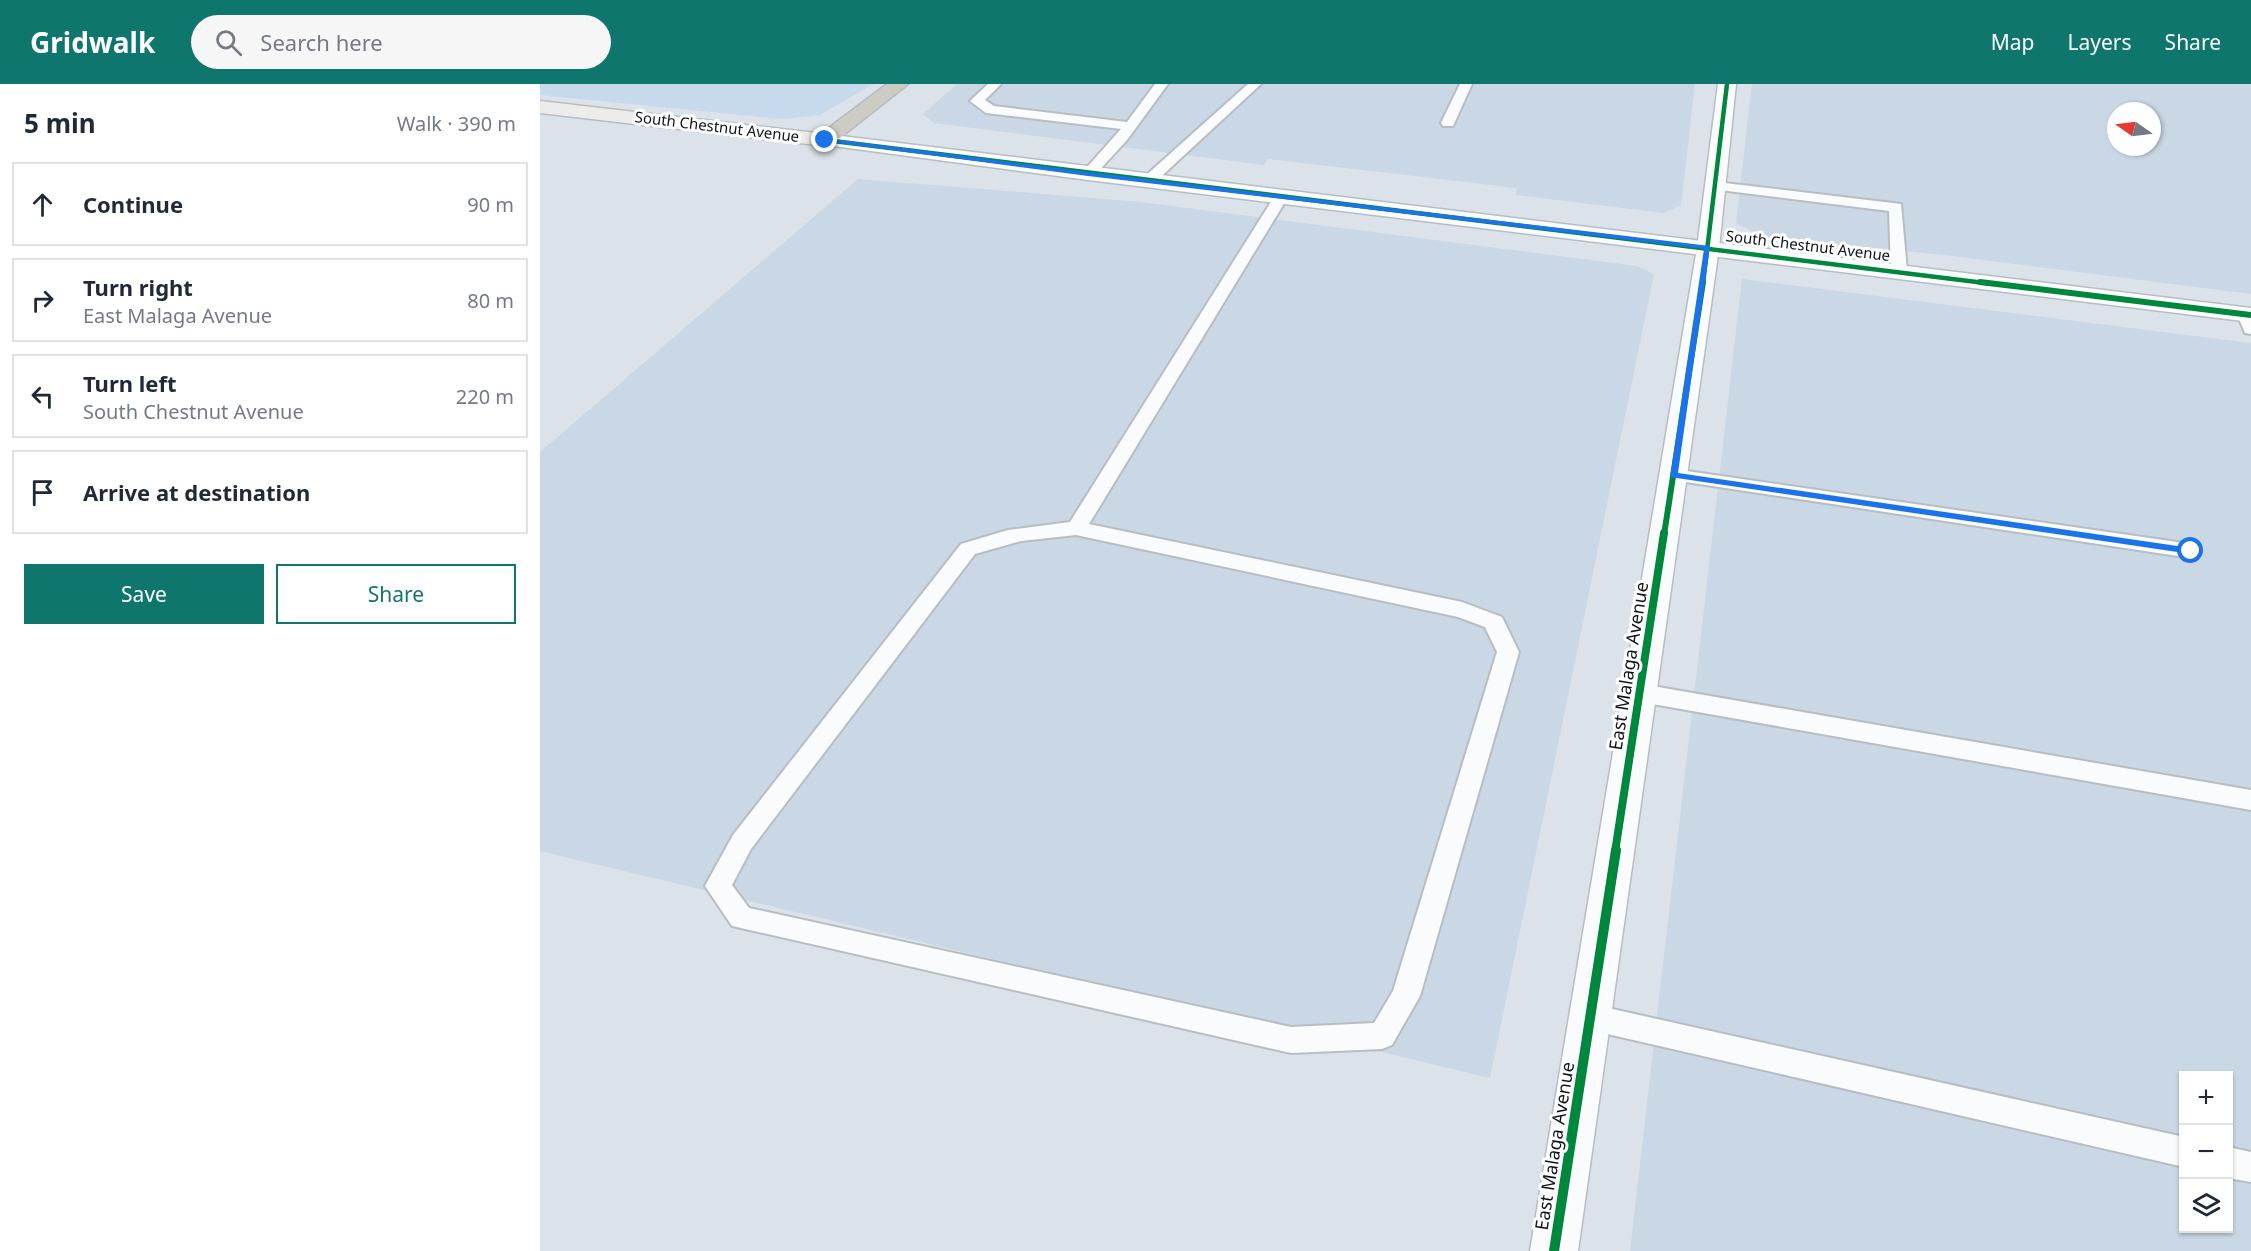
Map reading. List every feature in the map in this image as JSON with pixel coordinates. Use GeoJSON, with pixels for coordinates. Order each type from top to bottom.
{"type":"FeatureCollection","features":[{"type":"Feature","properties":{"kind":"highway"},"geometry":{"type":"LineString","coordinates":[[825,140],[899,84]]}},
{"type":"Feature","properties":{"kind":"main road","name":"South Chestnut Avenue"},"geometry":{"type":"LineString","coordinates":[[540,107],[825,140]]}},
{"type":"Feature","properties":{"kind":"street","name":"East Malaga Avenue"},"geometry":{"type":"LineString","coordinates":[[1554,1251],[1708,248],[1727,84]]}},
{"type":"Feature","properties":{"kind":"street","name":"South Chestnut Avenue"},"geometry":{"type":"LineString","coordinates":[[825,140],[1088,174],[1899,271],[2249,319]]}},
{"type":"Feature","properties":{"kind":"lane"},"geometry":{"type":"LineString","coordinates":[[995,84],[977,101],[991,110],[1130,126]]}},
{"type":"Feature","properties":{"kind":"lane"},"geometry":{"type":"LineString","coordinates":[[1088,174],[1130,126],[1162,84]]}},
{"type":"Feature","properties":{"kind":"lane"},"geometry":{"type":"LineString","coordinates":[[1148,181],[1255,84]]}},
{"type":"Feature","properties":{"kind":"lane"},"geometry":{"type":"LineString","coordinates":[[1448,123],[1466,84]]}},
{"type":"Feature","properties":{"kind":"lane"},"geometry":{"type":"LineString","coordinates":[[1716,186],[1896,207],[1899,271]]}},
{"type":"Feature","properties":{"kind":"lane"},"geometry":{"type":"LineString","coordinates":[[1076,528],[1281,197]]}},
{"type":"Feature","properties":{"kind":"lane"},"geometry":{"type":"LineString","coordinates":[[1673,475],[2191,551]]}},
{"type":"Feature","properties":{"kind":"lane"},"geometry":{"type":"LineString","coordinates":[[1076,528],[1462,610],[1494,622],[1508,652],[1406,996],[1382,1036],[1291,1040],[741,918],[718,886],[742,842],[968,549],[991,540],[1026,532],[1076,528]]}},
{"type":"Feature","properties":{"kind":"lane"},"geometry":{"type":"LineString","coordinates":[[1641,693],[2251,800]]}},
{"type":"Feature","properties":{"kind":"lane"},"geometry":{"type":"LineString","coordinates":[[1590,1017],[2179,1151]]}},
{"type":"Feature","properties":{"kind":"lane"},"geometry":{"type":"LineString","coordinates":[[2233,1163],[2251,1167]]}},
{"type":"Feature","properties":{"kind":"shaded area"},"geometry":{"type":"Polygon","coordinates":[[[540,84],[873,84],[820,115],[782,119],[540,95],[540,84]]]}},
{"type":"Feature","properties":{"kind":"shaded area"},"geometry":{"type":"Polygon","coordinates":[[[957,84],[1695,84],[1681,205],[1664,213],[1516,195],[1517,188],[1268,159],[1264,165],[934,123],[923,114],[957,84]]]}},
{"type":"Feature","properties":{"kind":"shaded area"},"geometry":{"type":"Polygon","coordinates":[[[1752,84],[2251,84],[2251,294],[1952,256],[1761,236],[1736,223],[1752,84]]]}},
{"type":"Feature","properties":{"kind":"shaded area"},"geometry":{"type":"Polygon","coordinates":[[[858,179],[1141,202],[1637,266],[1654,274],[1490,1078],[540,851],[540,452],[858,179]]]}},
{"type":"Feature","properties":{"kind":"shaded area"},"geometry":{"type":"Polygon","coordinates":[[[1742,279],[2251,343],[2251,1251],[1630,1251],[1742,279]]]}},
{"type":"Feature","properties":{"kind":"cycle path"},"geometry":{"type":"LineString","coordinates":[[1554,1251],[1708,248],[1727,84]]}},
{"type":"Feature","properties":{"kind":"cycle path"},"geometry":{"type":"LineString","coordinates":[[825,140],[2251,315]]}},
{"type":"Feature","properties":{"kind":"route"},"geometry":{"type":"LineString","coordinates":[[825,140],[1088,174],[1708,248],[1673,475],[2191,551]]}}]}
